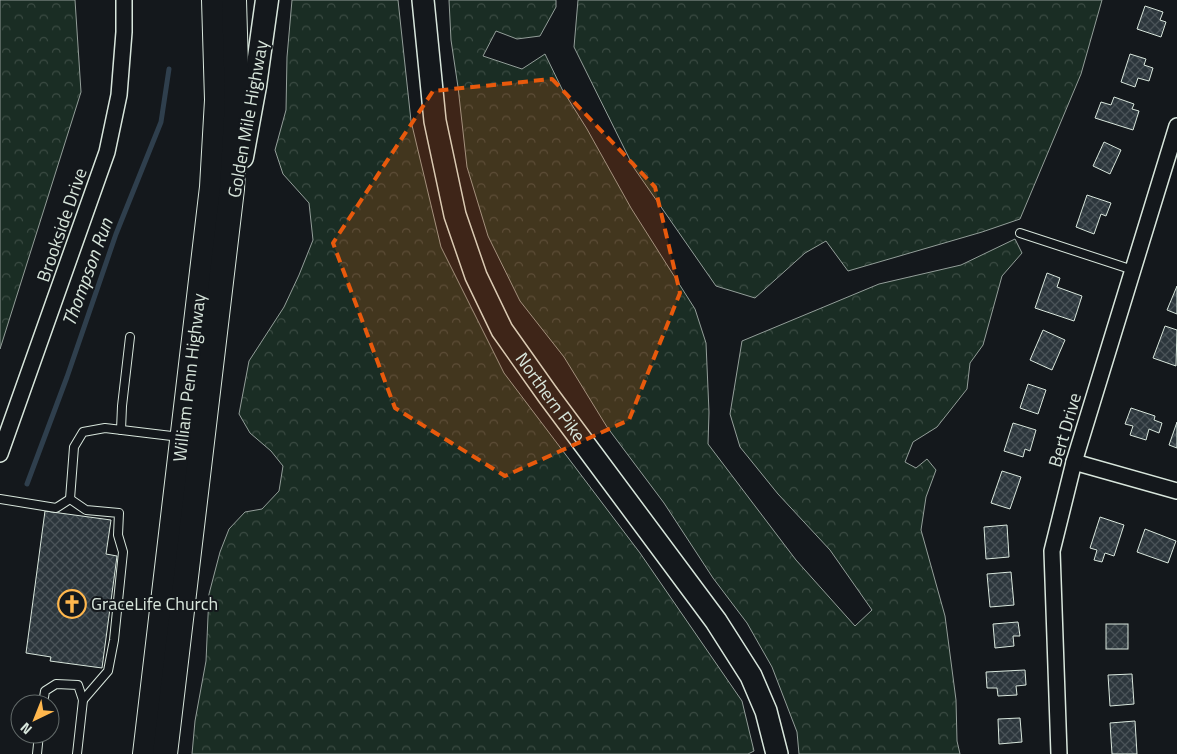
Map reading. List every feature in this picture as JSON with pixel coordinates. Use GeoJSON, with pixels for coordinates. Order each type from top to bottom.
{"type":"FeatureCollection","features":[{"type":"Feature","properties":{"kind":"highway","name":"William Penn Highway"},"geometry":{"type":"LineString","coordinates":[[145,754],[216,145],[217,73],[214,0]]}},
{"type":"Feature","properties":{"kind":"highway","name":"William Penn Highway"},"geometry":{"type":"LineString","coordinates":[[165,754],[233,172],[237,100],[234,0]]}},
{"type":"Feature","properties":{"kind":"main road","name":"Golden Mile Highway"},"geometry":{"type":"LineString","coordinates":[[226,237],[257,77],[267,0]]}},
{"type":"Feature","properties":{"kind":"main road","name":"Northern Pike"},"geometry":{"type":"LineString","coordinates":[[423,0],[435,121],[455,215],[476,276],[502,330],[716,621],[751,676],[766,711],[777,754]]}},
{"type":"Feature","properties":{"kind":"street","name":"Brookside Drive"},"geometry":{"type":"LineString","coordinates":[[0,454],[107,152],[114,125],[122,65],[124,0]]}},
{"type":"Feature","properties":{"kind":"street","name":"Bert Drive"},"geometry":{"type":"LineString","coordinates":[[1059,754],[1052,550],[1074,462],[1177,126]]}},
{"type":"Feature","properties":{"kind":"street"},"geometry":{"type":"LineString","coordinates":[[1074,462],[1177,491]]}},
{"type":"Feature","properties":{"kind":"lane"},"geometry":{"type":"LineString","coordinates":[[1020,233],[1133,270]]}},
{"type":"Feature","properties":{"kind":"lane"},"geometry":{"type":"LineString","coordinates":[[121,430],[130,337]]}},
{"type":"Feature","properties":{"kind":"lane"},"geometry":{"type":"LineString","coordinates":[[70,499],[74,447],[83,432],[105,428],[182,437]]}},
{"type":"Feature","properties":{"kind":"lane"},"geometry":{"type":"LineString","coordinates":[[0,499],[56,508],[70,499]]}},
{"type":"Feature","properties":{"kind":"lane"},"geometry":{"type":"LineString","coordinates":[[70,499],[86,510],[118,513],[118,535],[123,552],[114,640],[108,671],[83,700]]}},
{"type":"Feature","properties":{"kind":"lane"},"geometry":{"type":"LineString","coordinates":[[45,694],[45,691],[56,684],[78,685],[83,700],[77,754]]}},
{"type":"Feature","properties":{"kind":"highlighted area"},"geometry":{"type":"Polygon","coordinates":[[[552,79],[655,187],[680,293],[629,420],[505,476],[395,408],[333,243],[433,91],[552,79]]]}},
{"type":"Feature","properties":{"kind":"green space"},"geometry":{"type":"Polygon","coordinates":[[[0,0],[75,0],[81,92],[0,349],[0,0]]]}},
{"type":"Feature","properties":{"kind":"green space"},"geometry":{"type":"Polygon","coordinates":[[[292,0],[398,0],[411,121],[441,247],[504,373],[640,553],[742,701],[754,751],[748,754],[192,754],[195,721],[206,661],[209,594],[220,552],[229,529],[245,512],[262,509],[279,491],[283,466],[271,451],[250,433],[239,414],[249,361],[284,307],[313,240],[309,203],[283,174],[275,150],[286,110],[287,57],[292,0]]]}},
{"type":"Feature","properties":{"kind":"green space"},"geometry":{"type":"Polygon","coordinates":[[[449,0],[556,0],[556,7],[540,36],[517,39],[496,31],[483,56],[522,69],[545,54],[562,89],[587,129],[631,208],[695,309],[706,343],[709,412],[708,444],[796,560],[855,626],[872,610],[830,550],[778,494],[740,447],[730,414],[742,341],[879,284],[961,265],[1015,239],[1022,253],[1002,276],[983,345],[970,363],[967,389],[937,427],[913,442],[905,462],[916,468],[927,459],[936,470],[926,497],[921,530],[945,616],[956,700],[957,741],[960,754],[799,754],[797,732],[772,667],[747,623],[713,578],[664,503],[607,427],[564,357],[520,301],[488,236],[467,167],[451,40],[449,0]]]}},
{"type":"Feature","properties":{"kind":"green space"},"geometry":{"type":"Polygon","coordinates":[[[578,0],[1102,0],[1081,74],[1020,219],[848,271],[826,241],[805,253],[755,298],[716,286],[634,168],[574,47],[578,0]]]}},
{"type":"Feature","properties":{"kind":"building"},"geometry":{"type":"Polygon","coordinates":[[[1145,6],[1163,12],[1160,20],[1166,22],[1161,37],[1137,29],[1145,6]]]}},
{"type":"Feature","properties":{"kind":"building"},"geometry":{"type":"Polygon","coordinates":[[[1130,54],[1146,59],[1144,65],[1153,68],[1149,81],[1138,78],[1135,87],[1121,82],[1130,54]]]}},
{"type":"Feature","properties":{"kind":"building"},"geometry":{"type":"Polygon","coordinates":[[[1114,97],[1134,104],[1132,109],[1139,111],[1133,130],[1095,118],[1101,102],[1111,105],[1114,97]]]}},
{"type":"Feature","properties":{"kind":"building"},"geometry":{"type":"Polygon","coordinates":[[[1104,142],[1121,150],[1110,174],[1093,166],[1104,142]]]}},
{"type":"Feature","properties":{"kind":"building"},"geometry":{"type":"Polygon","coordinates":[[[1087,195],[1111,203],[1106,216],[1101,214],[1094,234],[1076,227],[1087,195]]]}},
{"type":"Feature","properties":{"kind":"building"},"geometry":{"type":"Polygon","coordinates":[[[1047,273],[1060,278],[1057,287],[1082,296],[1074,321],[1035,308],[1047,273]]]}},
{"type":"Feature","properties":{"kind":"building"},"geometry":{"type":"Polygon","coordinates":[[[1177,286],[1177,314],[1167,310],[1177,286]]]}},
{"type":"Feature","properties":{"kind":"building"},"geometry":{"type":"Polygon","coordinates":[[[1165,326],[1177,330],[1176,366],[1153,358],[1165,326]]]}},
{"type":"Feature","properties":{"kind":"building"},"geometry":{"type":"Polygon","coordinates":[[[1043,330],[1065,340],[1052,370],[1030,360],[1043,330]]]}},
{"type":"Feature","properties":{"kind":"building"},"geometry":{"type":"Polygon","coordinates":[[[1028,384],[1046,390],[1038,414],[1020,408],[1028,384]]]}},
{"type":"Feature","properties":{"kind":"building"},"geometry":{"type":"Polygon","coordinates":[[[1131,408],[1155,416],[1154,420],[1162,423],[1159,433],[1149,429],[1146,440],[1130,435],[1133,426],[1125,424],[1131,408]]]}},
{"type":"Feature","properties":{"kind":"building"},"geometry":{"type":"Polygon","coordinates":[[[1177,422],[1177,448],[1169,445],[1177,422]]]}},
{"type":"Feature","properties":{"kind":"building"},"geometry":{"type":"Polygon","coordinates":[[[1013,423],[1036,430],[1030,451],[1025,449],[1023,457],[1004,451],[1013,423]]]}},
{"type":"Feature","properties":{"kind":"building"},"geometry":{"type":"Polygon","coordinates":[[[1002,471],[1021,477],[1010,509],[991,503],[1002,471]]]}},
{"type":"Feature","properties":{"kind":"building","name":"GraceLife Church"},"geometry":{"type":"Polygon","coordinates":[[[45,511],[111,520],[106,554],[117,556],[102,668],[50,661],[51,657],[26,653],[45,511]]]}},
{"type":"Feature","properties":{"kind":"building"},"geometry":{"type":"Polygon","coordinates":[[[1100,517],[1124,525],[1114,556],[1105,553],[1102,562],[1094,560],[1097,550],[1090,548],[1100,517]]]}},
{"type":"Feature","properties":{"kind":"building"},"geometry":{"type":"Polygon","coordinates":[[[1007,525],[1009,557],[986,559],[984,527],[1007,525]]]}},
{"type":"Feature","properties":{"kind":"building"},"geometry":{"type":"Polygon","coordinates":[[[1145,529],[1176,541],[1168,563],[1137,552],[1145,529]]]}},
{"type":"Feature","properties":{"kind":"building"},"geometry":{"type":"Polygon","coordinates":[[[1011,572],[1014,605],[990,607],[987,574],[1011,572]]]}},
{"type":"Feature","properties":{"kind":"building"},"geometry":{"type":"Polygon","coordinates":[[[1018,622],[1020,636],[1013,636],[1014,646],[995,648],[993,624],[1018,622]]]}},
{"type":"Feature","properties":{"kind":"building"},"geometry":{"type":"Polygon","coordinates":[[[1106,624],[1128,624],[1128,649],[1106,649],[1106,624]]]}},
{"type":"Feature","properties":{"kind":"building"},"geometry":{"type":"Polygon","coordinates":[[[1025,670],[1026,685],[1016,686],[1017,695],[998,696],[997,688],[987,688],[986,672],[1025,670]]]}},
{"type":"Feature","properties":{"kind":"building"},"geometry":{"type":"Polygon","coordinates":[[[1132,674],[1134,704],[1110,706],[1108,675],[1132,674]]]}},
{"type":"Feature","properties":{"kind":"building"},"geometry":{"type":"Polygon","coordinates":[[[1020,718],[1022,742],[999,744],[998,719],[1020,718]]]}},
{"type":"Feature","properties":{"kind":"building"},"geometry":{"type":"Polygon","coordinates":[[[1135,721],[1137,754],[1112,754],[1110,723],[1135,721]]]}},
{"type":"Feature","properties":{"kind":"waterway","name":"Thompson Run"},"geometry":{"type":"LineString","coordinates":[[27,484],[67,377],[116,234],[161,122],[169,69]]}},
{"type":"Feature","properties":{"kind":"place","name":"GraceLife Church"},"geometry":{"type":"Point","coordinates":[72,604]}}]}
